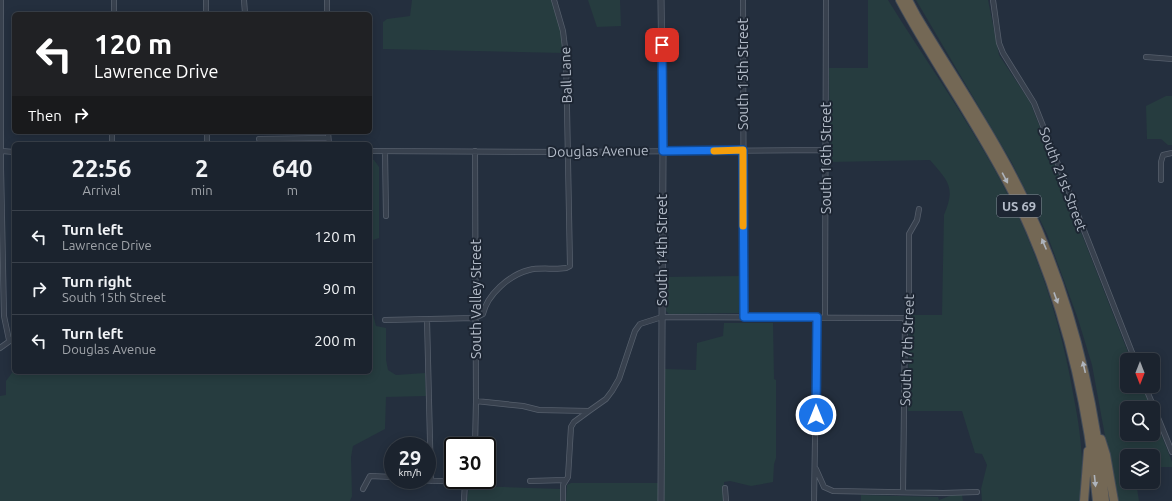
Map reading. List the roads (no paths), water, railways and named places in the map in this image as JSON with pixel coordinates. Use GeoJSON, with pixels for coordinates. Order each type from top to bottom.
{"type":"FeatureCollection","features":[{"type":"Feature","properties":{"kind":"highway"},"geometry":{"type":"LineString","coordinates":[[896,0],[908,16]]}},
{"type":"Feature","properties":{"kind":"highway","name":"US 69"},"geometry":{"type":"LineString","coordinates":[[900,0],[908,16],[996,161],[1016,199],[1034,239],[1064,320],[1074,357],[1089,432],[1097,501]]}},
{"type":"Feature","properties":{"kind":"highway","name":"US 69"},"geometry":{"type":"LineString","coordinates":[[908,0],[1007,166],[1026,203],[1067,305],[1082,361],[1094,420],[1104,501]]}},
{"type":"Feature","properties":{"kind":"highway"},"geometry":{"type":"LineString","coordinates":[[1094,420],[1106,455],[1114,501]]}},
{"type":"Feature","properties":{"kind":"highway"},"geometry":{"type":"LineString","coordinates":[[1084,501],[1089,432]]}},
{"type":"Feature","properties":{"kind":"street"},"geometry":{"type":"LineString","coordinates":[[0,348],[12,339],[4,316],[1,0]]}},
{"type":"Feature","properties":{"kind":"street"},"geometry":{"type":"LineString","coordinates":[[114,0],[114,12]]}},
{"type":"Feature","properties":{"kind":"street"},"geometry":{"type":"LineString","coordinates":[[206,0],[206,12]]}},
{"type":"Feature","properties":{"kind":"street"},"geometry":{"type":"LineString","coordinates":[[244,0],[245,12]]}},
{"type":"Feature","properties":{"kind":"street"},"geometry":{"type":"LineString","coordinates":[[327,0],[327,12]]}},
{"type":"Feature","properties":{"kind":"street","name":"Ball Lane"},"geometry":{"type":"LineString","coordinates":[[476,318],[483,314],[484,306],[496,291],[519,274],[530,270],[566,268],[570,266],[566,56],[563,31],[554,0]]}},
{"type":"Feature","properties":{"kind":"street","name":"South 14th Street"},"geometry":{"type":"LineString","coordinates":[[661,0],[663,151],[661,501]]}},
{"type":"Feature","properties":{"kind":"street","name":"South 15th Street"},"geometry":{"type":"LineString","coordinates":[[743,0],[744,317]]}},
{"type":"Feature","properties":{"kind":"street","name":"South 16th Street"},"geometry":{"type":"LineString","coordinates":[[825,317],[826,0]]}},
{"type":"Feature","properties":{"kind":"street","name":"South 21st Street"},"geometry":{"type":"LineString","coordinates":[[993,0],[1001,48],[1007,61],[1034,104],[1132,353]]}},
{"type":"Feature","properties":{"kind":"street"},"geometry":{"type":"LineString","coordinates":[[1146,57],[1172,59]]}},
{"type":"Feature","properties":{"kind":"street"},"geometry":{"type":"LineString","coordinates":[[328,134],[329,142]]}},
{"type":"Feature","properties":{"kind":"street"},"geometry":{"type":"LineString","coordinates":[[259,139],[328,138]]}},
{"type":"Feature","properties":{"kind":"street","name":"Douglas Avenue"},"geometry":{"type":"LineString","coordinates":[[372,151],[568,152],[826,150]]}},
{"type":"Feature","properties":{"kind":"street"},"geometry":{"type":"LineString","coordinates":[[385,151],[386,216]]}},
{"type":"Feature","properties":{"kind":"street","name":"South Valley Street"},"geometry":{"type":"LineString","coordinates":[[474,437],[476,401],[475,151]]}},
{"type":"Feature","properties":{"kind":"street"},"geometry":{"type":"LineString","coordinates":[[2,152],[12,152]]}},
{"type":"Feature","properties":{"kind":"street"},"geometry":{"type":"LineString","coordinates":[[1161,180],[1161,162],[1163,155],[1172,153]]}},
{"type":"Feature","properties":{"kind":"street","name":"South 17th Street"},"geometry":{"type":"LineString","coordinates":[[904,492],[905,322],[909,313],[909,234],[917,220],[919,209]]}},
{"type":"Feature","properties":{"kind":"street"},"geometry":{"type":"LineString","coordinates":[[563,501],[565,480],[568,477],[571,427],[589,411],[606,399],[619,379],[635,331],[640,324],[662,317],[907,318]]}},
{"type":"Feature","properties":{"kind":"street"},"geometry":{"type":"LineString","coordinates":[[814,501],[816,469],[817,317]]}},
{"type":"Feature","properties":{"kind":"street"},"geometry":{"type":"LineString","coordinates":[[385,320],[476,318]]}},
{"type":"Feature","properties":{"kind":"street"},"geometry":{"type":"LineString","coordinates":[[427,320],[430,437]]}},
{"type":"Feature","properties":{"kind":"street"},"geometry":{"type":"LineString","coordinates":[[1148,393],[1172,452]]}},
{"type":"Feature","properties":{"kind":"street"},"geometry":{"type":"LineString","coordinates":[[476,401],[523,406],[539,410],[589,411]]}},
{"type":"Feature","properties":{"kind":"street"},"geometry":{"type":"LineString","coordinates":[[816,469],[824,487],[833,491],[977,492]]}},
{"type":"Feature","properties":{"kind":"street"},"geometry":{"type":"LineString","coordinates":[[363,489],[370,476],[384,477]]}},
{"type":"Feature","properties":{"kind":"street"},"geometry":{"type":"LineString","coordinates":[[530,481],[565,480]]}},
{"type":"Feature","properties":{"kind":"street"},"geometry":{"type":"LineString","coordinates":[[725,488],[726,501]]}},
{"type":"Feature","properties":{"kind":"street"},"geometry":{"type":"LineString","coordinates":[[464,501],[465,489]]}}]}
